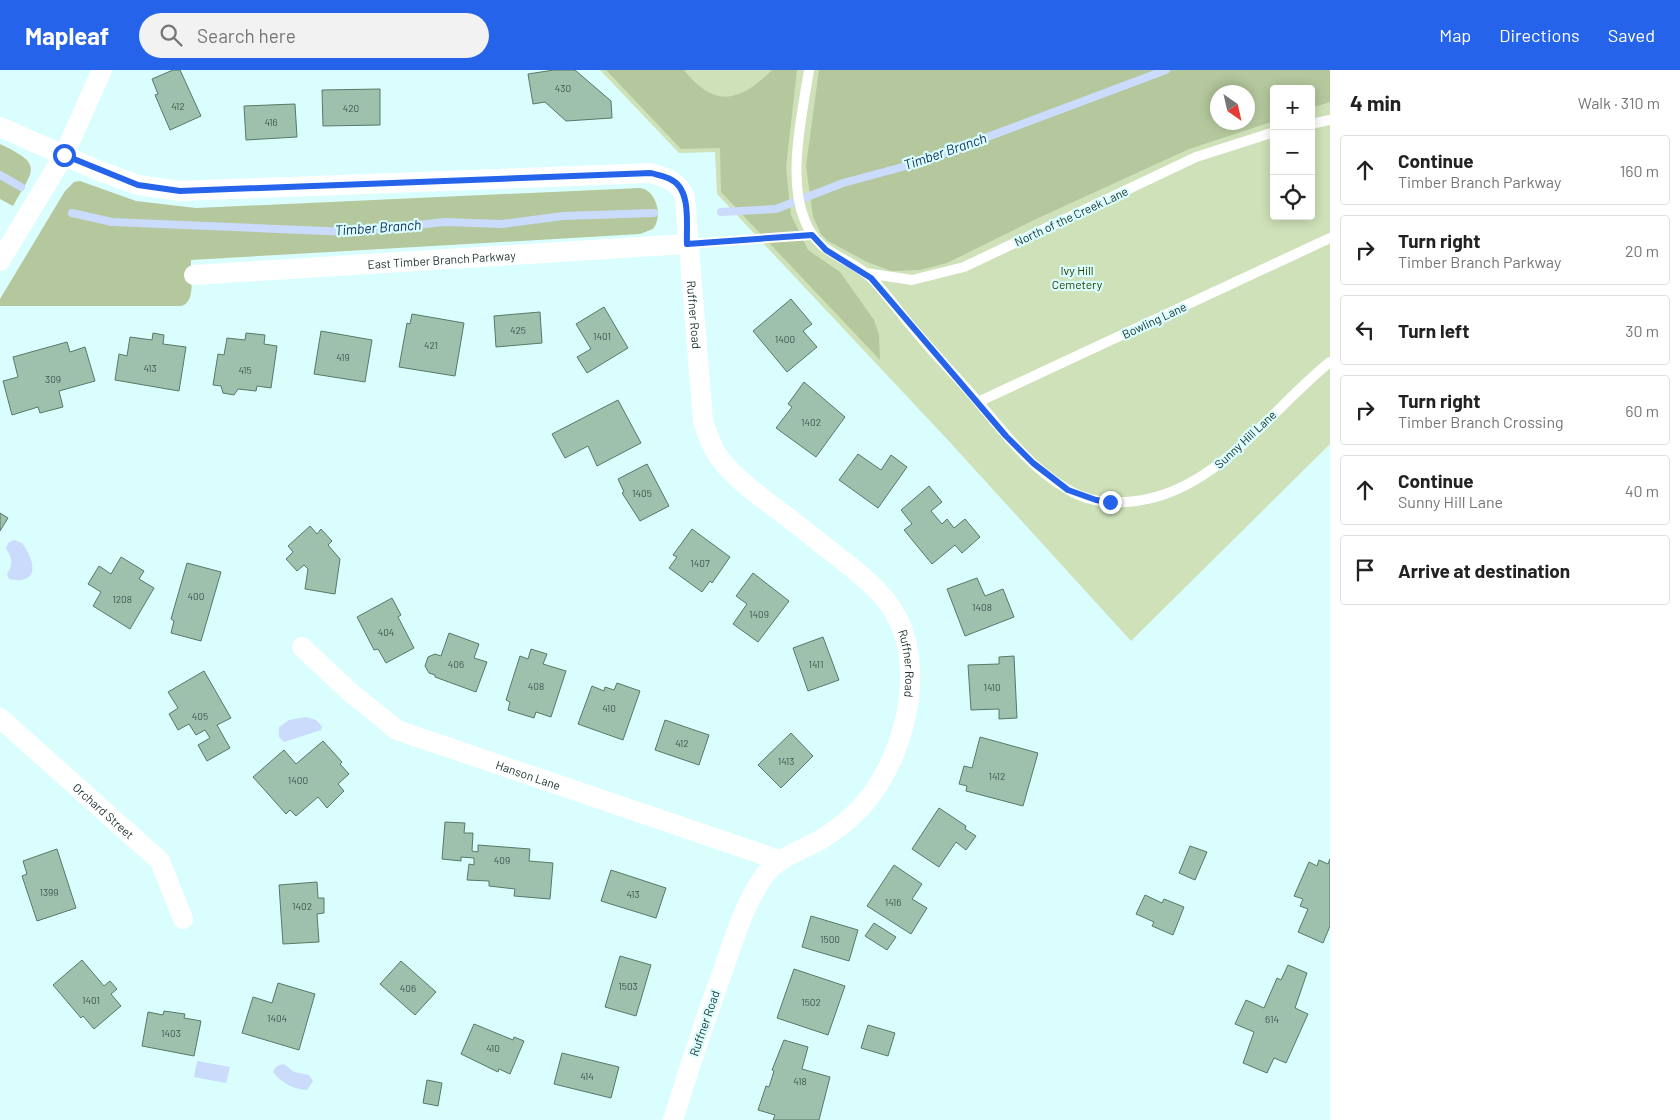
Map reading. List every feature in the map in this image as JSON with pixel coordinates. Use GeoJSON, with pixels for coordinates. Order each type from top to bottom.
{"type":"FeatureCollection","features":[{"type":"Feature","properties":{"kind":"street"},"geometry":{"type":"LineString","coordinates":[[0,261],[64,155],[102,70]]}},
{"type":"Feature","properties":{"kind":"street","name":"Ruffner Road"},"geometry":{"type":"LineString","coordinates":[[0,127],[138,185],[180,191],[651,173],[670,179],[683,193],[703,421],[710,442],[722,462],[750,488],[864,577],[898,618],[907,649],[910,682],[904,722],[895,752],[881,782],[850,818],[821,839],[779,860],[764,876],[744,911],[691,1062],[673,1120]]}},
{"type":"Feature","properties":{"kind":"street","name":"East Timber Branch Parkway"},"geometry":{"type":"LineString","coordinates":[[194,276],[687,244]]}},
{"type":"Feature","properties":{"kind":"street","name":"Hanson Lane"},"geometry":{"type":"LineString","coordinates":[[302,647],[350,692],[398,730],[779,860]]}},
{"type":"Feature","properties":{"kind":"street","name":"Orchard Street"},"geometry":{"type":"LineString","coordinates":[[0,718],[160,861],[183,919]]}},
{"type":"Feature","properties":{"kind":"lane"},"geometry":{"type":"LineString","coordinates":[[809,70],[797,162],[801,208],[812,235],[826,250],[866,272]]}},
{"type":"Feature","properties":{"kind":"lane"},"geometry":{"type":"LineString","coordinates":[[1315,123],[1330,120]]}},
{"type":"Feature","properties":{"kind":"lane","name":"North of the Creek Lane"},"geometry":{"type":"LineString","coordinates":[[866,272],[903,280],[917,280],[964,267],[1196,157],[1270,133]]}},
{"type":"Feature","properties":{"kind":"lane"},"geometry":{"type":"LineString","coordinates":[[687,244],[812,235]]}},
{"type":"Feature","properties":{"kind":"lane","name":"Bowling Lane"},"geometry":{"type":"LineString","coordinates":[[978,402],[1330,238]]}},
{"type":"Feature","properties":{"kind":"lane","name":"Sunny Hill Lane"},"geometry":{"type":"LineString","coordinates":[[866,272],[1006,436],[1033,463],[1066,489],[1103,502],[1137,501],[1187,485],[1217,466],[1304,383],[1330,362]]}},
{"type":"Feature","properties":{"kind":"green space","name":"Ivy Hill Cemetery"},"geometry":{"type":"Polygon","coordinates":[[[600,70],[1330,70],[1330,444],[1131,641],[946,438],[717,194],[715,152],[679,153],[600,70]]]}},
{"type":"Feature","properties":{"kind":"green space"},"geometry":{"type":"Polygon","coordinates":[[[606,70],[684,70],[706,91],[727,97],[738,95],[749,89],[772,70],[797,70],[786,167],[791,215],[808,250],[840,272],[874,320],[879,335],[880,360],[721,192],[720,148],[681,149],[606,70]]]}},
{"type":"Feature","properties":{"kind":"green space"},"geometry":{"type":"Polygon","coordinates":[[[819,70],[1330,70],[1330,102],[1315,107],[1315,85],[1270,85],[1270,122],[1255,127],[1255,85],[1210,85],[1210,130],[1247,130],[1189,149],[1034,220],[947,263],[920,270],[891,271],[867,262],[828,241],[821,234],[813,217],[806,166],[819,70]]]}},
{"type":"Feature","properties":{"kind":"green space"},"geometry":{"type":"Polygon","coordinates":[[[0,144],[24,157],[31,169],[30,175],[13,206],[0,199],[0,144]]]}},
{"type":"Feature","properties":{"kind":"green space"},"geometry":{"type":"Polygon","coordinates":[[[80,181],[136,201],[196,208],[640,188],[646,190],[654,199],[657,205],[658,218],[653,229],[640,234],[191,260],[191,293],[186,304],[181,306],[0,306],[0,299],[65,191],[74,182],[80,181]]]}},
{"type":"Feature","properties":{"kind":"water"},"geometry":{"type":"Polygon","coordinates":[[[14,540],[22,543],[28,552],[32,564],[31,574],[27,578],[20,580],[9,579],[7,574],[11,561],[6,549],[8,543],[14,540]]]}},
{"type":"Feature","properties":{"kind":"water"},"geometry":{"type":"Polygon","coordinates":[[[306,717],[316,720],[322,726],[321,730],[284,742],[279,737],[279,727],[289,720],[306,717]]]}},
{"type":"Feature","properties":{"kind":"water"},"geometry":{"type":"Polygon","coordinates":[[[197,1061],[230,1067],[226,1083],[194,1077],[197,1061]]]}},
{"type":"Feature","properties":{"kind":"water"},"geometry":{"type":"Polygon","coordinates":[[[284,1064],[294,1072],[309,1075],[313,1081],[307,1090],[288,1085],[273,1072],[277,1066],[284,1064]]]}},
{"type":"Feature","properties":{"kind":"building"},"geometry":{"type":"Polygon","coordinates":[[[173,70],[180,70],[201,116],[170,130],[155,95],[158,94],[152,79],[173,70]]]}},
{"type":"Feature","properties":{"kind":"building"},"geometry":{"type":"Polygon","coordinates":[[[554,70],[575,70],[611,101],[612,118],[566,121],[545,102],[533,104],[528,74],[554,70]]]}},
{"type":"Feature","properties":{"kind":"building"},"geometry":{"type":"Polygon","coordinates":[[[380,89],[380,125],[323,126],[322,90],[380,89]]]}},
{"type":"Feature","properties":{"kind":"building"},"geometry":{"type":"Polygon","coordinates":[[[295,104],[297,137],[246,140],[244,106],[295,104]]]}},
{"type":"Feature","properties":{"kind":"building"},"geometry":{"type":"Polygon","coordinates":[[[791,299],[812,324],[803,331],[817,347],[787,372],[753,331],[791,299]]]}},
{"type":"Feature","properties":{"kind":"building"},"geometry":{"type":"Polygon","coordinates":[[[604,307],[628,348],[587,373],[577,357],[591,349],[576,324],[604,307]]]}},
{"type":"Feature","properties":{"kind":"building"},"geometry":{"type":"Polygon","coordinates":[[[540,312],[542,343],[496,347],[494,316],[540,312]]]}},
{"type":"Feature","properties":{"kind":"building"},"geometry":{"type":"Polygon","coordinates":[[[412,314],[464,323],[455,376],[399,367],[407,323],[410,324],[412,314]]]}},
{"type":"Feature","properties":{"kind":"building"},"geometry":{"type":"Polygon","coordinates":[[[321,331],[372,340],[365,382],[314,374],[321,331]]]}},
{"type":"Feature","properties":{"kind":"building"},"geometry":{"type":"Polygon","coordinates":[[[153,333],[164,335],[163,344],[186,347],[179,391],[115,380],[119,354],[127,356],[130,337],[152,340],[153,333]]]}},
{"type":"Feature","properties":{"kind":"building"},"geometry":{"type":"Polygon","coordinates":[[[246,333],[265,335],[264,344],[277,346],[271,388],[257,386],[256,391],[238,389],[234,395],[223,393],[221,386],[213,385],[218,354],[224,355],[227,338],[245,340],[246,333]]]}},
{"type":"Feature","properties":{"kind":"building"},"geometry":{"type":"Polygon","coordinates":[[[67,342],[70,352],[85,347],[95,381],[59,391],[63,407],[40,413],[38,407],[12,415],[3,381],[18,377],[13,357],[67,342]]]}},
{"type":"Feature","properties":{"kind":"building"},"geometry":{"type":"Polygon","coordinates":[[[804,382],[845,417],[816,457],[776,428],[792,407],[788,404],[804,382]]]}},
{"type":"Feature","properties":{"kind":"building"},"geometry":{"type":"Polygon","coordinates":[[[618,400],[641,443],[597,466],[588,446],[565,458],[552,434],[618,400]]]}},
{"type":"Feature","properties":{"kind":"building"},"geometry":{"type":"Polygon","coordinates":[[[858,454],[881,470],[891,455],[907,467],[878,508],[839,480],[858,454]]]}},
{"type":"Feature","properties":{"kind":"building"},"geometry":{"type":"Polygon","coordinates":[[[647,464],[669,506],[640,521],[622,493],[624,492],[618,479],[647,464]]]}},
{"type":"Feature","properties":{"kind":"building"},"geometry":{"type":"Polygon","coordinates":[[[929,486],[942,502],[931,511],[942,524],[947,519],[954,528],[965,519],[980,537],[962,553],[955,545],[932,564],[904,530],[912,524],[901,510],[929,486]]]}},
{"type":"Feature","properties":{"kind":"building"},"geometry":{"type":"Polygon","coordinates":[[[0,513],[8,518],[0,531],[0,513]]]}},
{"type":"Feature","properties":{"kind":"building"},"geometry":{"type":"Polygon","coordinates":[[[310,526],[317,534],[321,529],[332,541],[328,545],[340,559],[335,594],[305,589],[308,569],[304,565],[297,571],[286,559],[293,552],[288,546],[310,526]]]}},
{"type":"Feature","properties":{"kind":"building"},"geometry":{"type":"Polygon","coordinates":[[[692,529],[730,557],[712,583],[710,581],[702,592],[669,568],[677,557],[673,555],[692,529]]]}},
{"type":"Feature","properties":{"kind":"building"},"geometry":{"type":"Polygon","coordinates":[[[121,557],[144,571],[139,579],[154,588],[130,629],[93,606],[101,592],[88,584],[99,566],[111,574],[121,557]]]}},
{"type":"Feature","properties":{"kind":"building"},"geometry":{"type":"Polygon","coordinates":[[[187,563],[221,572],[201,641],[171,633],[174,621],[171,619],[187,563]]]}},
{"type":"Feature","properties":{"kind":"building"},"geometry":{"type":"Polygon","coordinates":[[[753,573],[789,601],[758,642],[733,624],[747,604],[736,596],[753,573]]]}},
{"type":"Feature","properties":{"kind":"building"},"geometry":{"type":"Polygon","coordinates":[[[977,578],[985,596],[1003,589],[1014,617],[965,636],[947,589],[977,578]]]}},
{"type":"Feature","properties":{"kind":"building"},"geometry":{"type":"Polygon","coordinates":[[[392,598],[401,615],[398,617],[414,648],[386,663],[378,649],[374,650],[357,617],[392,598]]]}},
{"type":"Feature","properties":{"kind":"building"},"geometry":{"type":"Polygon","coordinates":[[[449,633],[479,644],[474,658],[487,662],[476,692],[435,677],[435,675],[429,673],[425,666],[428,657],[435,654],[441,656],[449,633]]]}},
{"type":"Feature","properties":{"kind":"building"},"geometry":{"type":"Polygon","coordinates":[[[823,637],[839,680],[808,691],[793,648],[823,637]]]}},
{"type":"Feature","properties":{"kind":"building"},"geometry":{"type":"Polygon","coordinates":[[[531,649],[547,654],[543,664],[566,671],[551,717],[536,712],[534,718],[508,710],[510,702],[506,700],[520,656],[528,659],[531,649]]]}},
{"type":"Feature","properties":{"kind":"building"},"geometry":{"type":"Polygon","coordinates":[[[1014,656],[1017,718],[999,719],[999,709],[971,710],[968,665],[999,664],[999,657],[1014,656]]]}},
{"type":"Feature","properties":{"kind":"building"},"geometry":{"type":"Polygon","coordinates":[[[204,671],[231,718],[217,725],[230,748],[207,761],[198,745],[210,738],[205,730],[196,735],[189,724],[178,730],[169,714],[178,708],[168,692],[204,671]]]}},
{"type":"Feature","properties":{"kind":"building"},"geometry":{"type":"Polygon","coordinates":[[[617,683],[640,691],[623,740],[578,724],[592,686],[604,691],[605,687],[614,690],[617,683]]]}},
{"type":"Feature","properties":{"kind":"building"},"geometry":{"type":"Polygon","coordinates":[[[665,720],[709,735],[699,765],[655,750],[665,720]]]}},
{"type":"Feature","properties":{"kind":"building"},"geometry":{"type":"Polygon","coordinates":[[[791,733],[813,756],[781,788],[758,765],[791,733]]]}},
{"type":"Feature","properties":{"kind":"building"},"geometry":{"type":"Polygon","coordinates":[[[980,737],[1038,753],[1023,806],[966,791],[967,786],[959,784],[964,766],[972,768],[980,737]]]}},
{"type":"Feature","properties":{"kind":"building"},"geometry":{"type":"Polygon","coordinates":[[[323,741],[342,762],[340,764],[349,774],[338,784],[344,791],[327,808],[318,797],[296,816],[290,810],[286,814],[253,777],[284,750],[296,764],[323,741]]]}},
{"type":"Feature","properties":{"kind":"building"},"geometry":{"type":"Polygon","coordinates":[[[939,808],[966,826],[965,829],[976,836],[966,850],[956,842],[939,867],[912,849],[939,808]]]}},
{"type":"Feature","properties":{"kind":"building"},"geometry":{"type":"Polygon","coordinates":[[[445,822],[465,823],[464,833],[473,833],[472,851],[478,852],[478,845],[530,849],[529,861],[553,863],[550,899],[514,896],[515,889],[489,886],[489,881],[467,880],[469,864],[474,865],[474,858],[461,857],[461,861],[442,859],[445,822]]]}},
{"type":"Feature","properties":{"kind":"building"},"geometry":{"type":"Polygon","coordinates":[[[1190,846],[1207,852],[1195,880],[1179,873],[1190,846]]]}},
{"type":"Feature","properties":{"kind":"building"},"geometry":{"type":"Polygon","coordinates":[[[57,849],[76,908],[37,921],[22,876],[27,874],[23,861],[57,849]]]}},
{"type":"Feature","properties":{"kind":"building"},"geometry":{"type":"Polygon","coordinates":[[[1330,859],[1330,926],[1323,943],[1298,932],[1308,909],[1300,906],[1303,899],[1294,896],[1309,862],[1317,866],[1319,860],[1328,864],[1330,859]]]}},
{"type":"Feature","properties":{"kind":"building"},"geometry":{"type":"Polygon","coordinates":[[[894,865],[922,884],[912,899],[927,908],[911,934],[867,906],[894,865]]]}},
{"type":"Feature","properties":{"kind":"building"},"geometry":{"type":"Polygon","coordinates":[[[611,870],[666,888],[656,918],[601,901],[611,870]]]}},
{"type":"Feature","properties":{"kind":"building"},"geometry":{"type":"Polygon","coordinates":[[[317,882],[318,898],[324,898],[324,913],[317,914],[319,942],[283,944],[279,885],[317,882]]]}},
{"type":"Feature","properties":{"kind":"building"},"geometry":{"type":"Polygon","coordinates":[[[1145,895],[1162,903],[1164,899],[1184,907],[1173,935],[1152,926],[1154,922],[1136,914],[1145,895]]]}},
{"type":"Feature","properties":{"kind":"building"},"geometry":{"type":"Polygon","coordinates":[[[811,916],[858,930],[849,961],[802,947],[811,916]]]}},
{"type":"Feature","properties":{"kind":"building"},"geometry":{"type":"Polygon","coordinates":[[[874,923],[896,937],[887,950],[865,936],[874,923]]]}},
{"type":"Feature","properties":{"kind":"building"},"geometry":{"type":"Polygon","coordinates":[[[620,956],[651,965],[636,1016],[605,1007],[620,956]]]}},
{"type":"Feature","properties":{"kind":"building"},"geometry":{"type":"Polygon","coordinates":[[[82,960],[104,986],[110,981],[117,989],[111,994],[121,1006],[94,1029],[83,1016],[81,1018],[53,985],[82,960]]]}},
{"type":"Feature","properties":{"kind":"building"},"geometry":{"type":"Polygon","coordinates":[[[401,961],[436,992],[415,1015],[380,984],[401,961]]]}},
{"type":"Feature","properties":{"kind":"building"},"geometry":{"type":"Polygon","coordinates":[[[1288,965],[1307,973],[1295,1008],[1308,1014],[1286,1063],[1274,1058],[1267,1073],[1243,1063],[1254,1032],[1235,1024],[1246,1000],[1264,1008],[1277,978],[1281,980],[1288,965]]]}},
{"type":"Feature","properties":{"kind":"building"},"geometry":{"type":"Polygon","coordinates":[[[794,969],[845,986],[828,1035],[777,1018],[794,969]]]}},
{"type":"Feature","properties":{"kind":"building"},"geometry":{"type":"Polygon","coordinates":[[[278,983],[315,994],[299,1050],[242,1033],[253,997],[272,1003],[278,983]]]}},
{"type":"Feature","properties":{"kind":"building"},"geometry":{"type":"Polygon","coordinates":[[[164,1011],[185,1014],[184,1018],[201,1021],[194,1056],[142,1046],[148,1012],[163,1015],[164,1011]]]}},
{"type":"Feature","properties":{"kind":"building"},"geometry":{"type":"Polygon","coordinates":[[[474,1024],[513,1040],[514,1037],[524,1041],[510,1074],[499,1069],[498,1072],[461,1054],[474,1024]]]}},
{"type":"Feature","properties":{"kind":"building"},"geometry":{"type":"Polygon","coordinates":[[[868,1025],[895,1033],[888,1056],[861,1048],[868,1025]]]}},
{"type":"Feature","properties":{"kind":"building"},"geometry":{"type":"Polygon","coordinates":[[[784,1040],[808,1047],[802,1069],[830,1077],[819,1120],[773,1120],[775,1115],[758,1110],[766,1086],[769,1087],[774,1071],[772,1070],[784,1040]]]}},
{"type":"Feature","properties":{"kind":"building"},"geometry":{"type":"Polygon","coordinates":[[[562,1053],[619,1067],[611,1098],[554,1084],[562,1053]]]}},
{"type":"Feature","properties":{"kind":"building"},"geometry":{"type":"Polygon","coordinates":[[[427,1080],[442,1083],[438,1106],[423,1103],[427,1080]]]}},
{"type":"Feature","properties":{"kind":"waterway","name":"Timber Branch"},"geometry":{"type":"LineString","coordinates":[[721,212],[776,209],[843,183],[921,162],[1166,70]]}},
{"type":"Feature","properties":{"kind":"waterway","name":"Timber Branch"},"geometry":{"type":"LineString","coordinates":[[0,175],[21,187]]}},
{"type":"Feature","properties":{"kind":"waterway","name":"Timber Branch"},"geometry":{"type":"LineString","coordinates":[[72,213],[112,222],[350,232],[445,222],[502,224],[563,216],[654,213]]}},
{"type":"Feature","properties":{"kind":"route"},"geometry":{"type":"LineString","coordinates":[[64,155],[97,170],[138,185],[180,191],[651,173],[670,179],[680,187],[685,197],[687,244],[812,235],[826,250],[866,272],[1006,436],[1033,463],[1068,490],[1096,500],[1110,502]]}}]}
